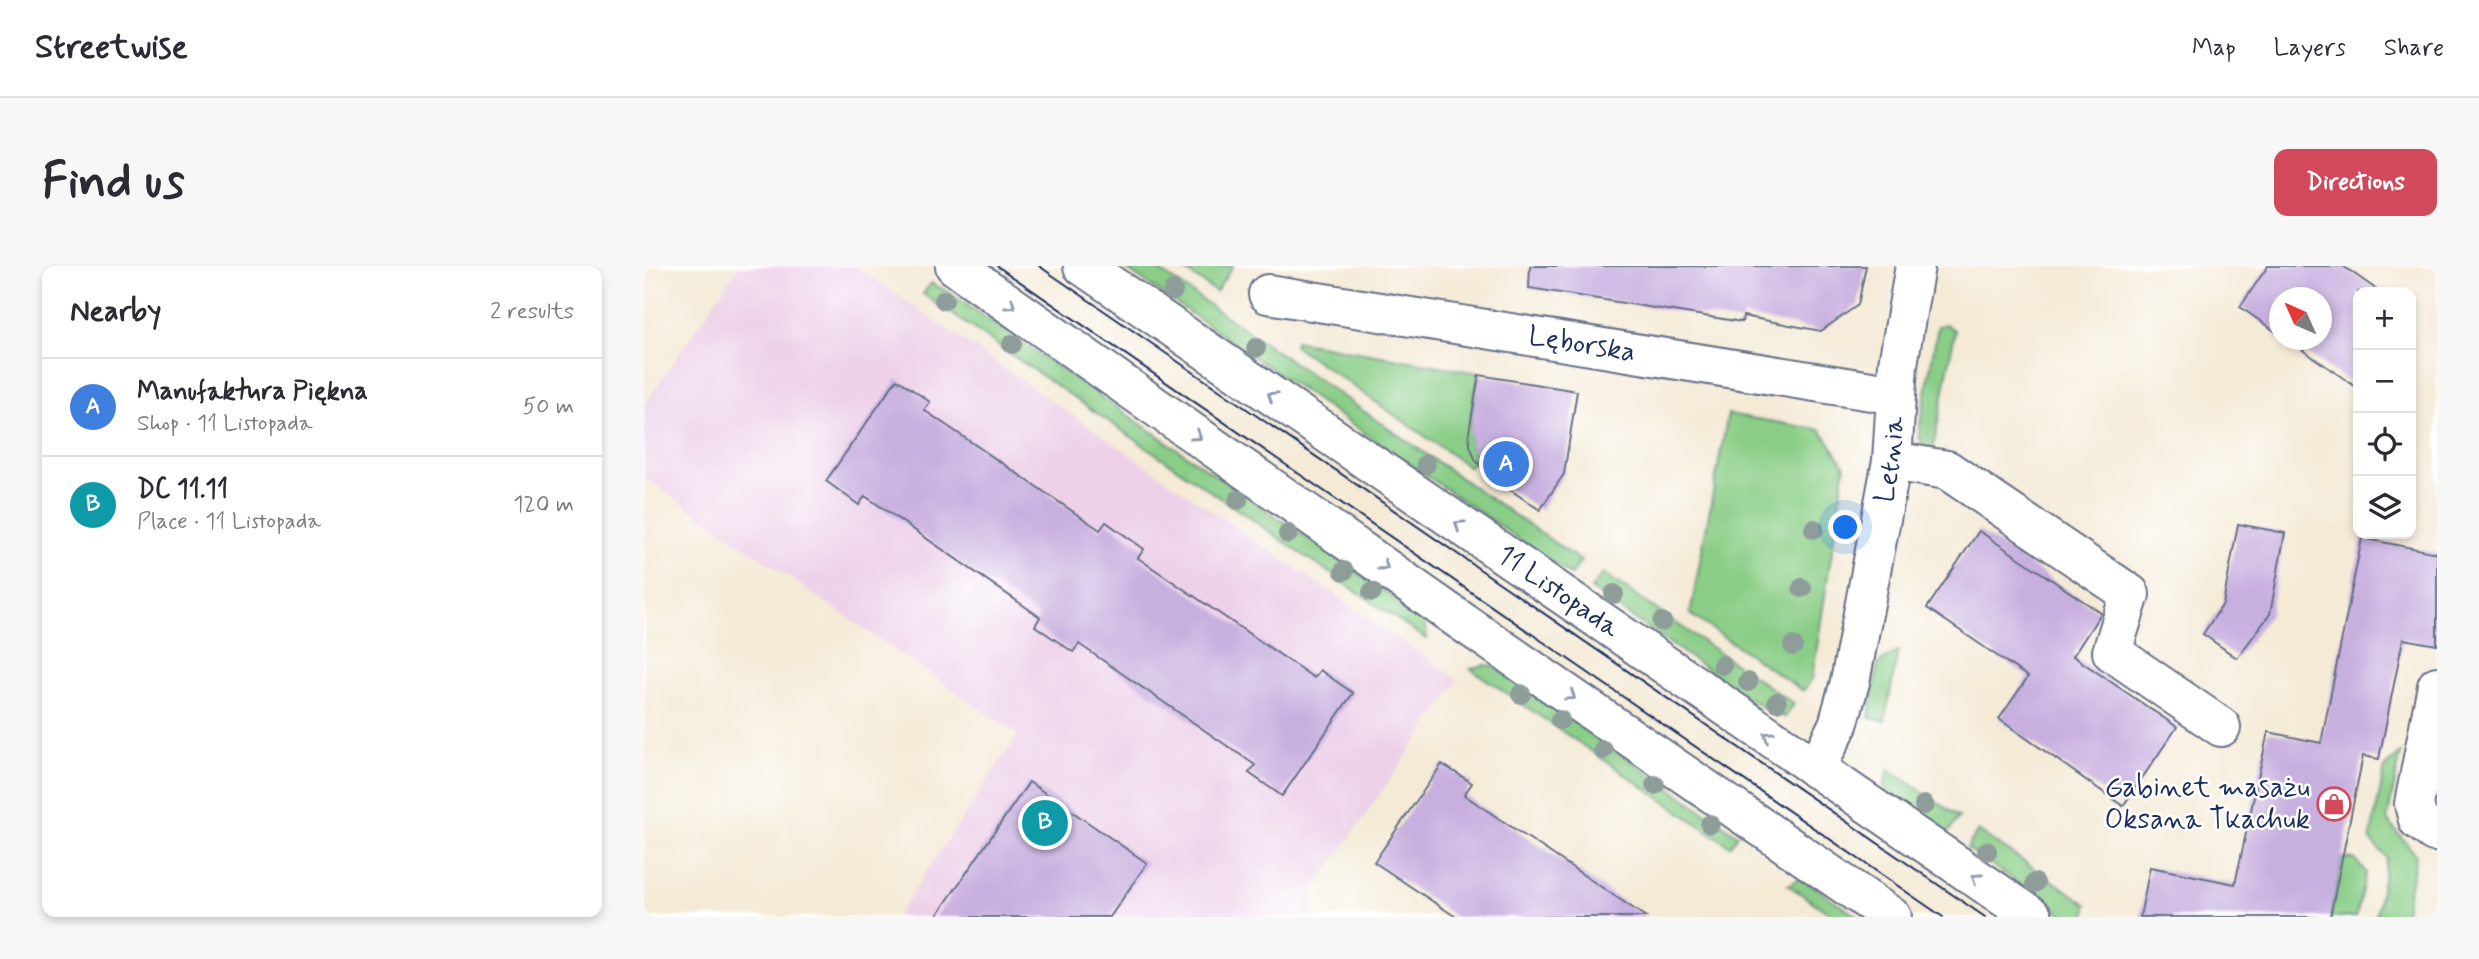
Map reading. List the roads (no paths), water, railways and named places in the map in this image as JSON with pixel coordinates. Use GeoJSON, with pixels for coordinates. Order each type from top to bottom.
{"type":"FeatureCollection","features":[{"type":"Feature","properties":{"kind":"street"},"geometry":{"type":"LineString","coordinates":[[955,266],[1476,631],[1892,917]]}},
{"type":"Feature","properties":{"kind":"street","name":"11 Listopada"},"geometry":{"type":"LineString","coordinates":[[1083,266],[2033,917]]}},
{"type":"Feature","properties":{"kind":"street","name":"Letnia"},"geometry":{"type":"LineString","coordinates":[[1816,769],[1838,725],[1847,693],[1892,461],[1898,364],[1915,266]]}},
{"type":"Feature","properties":{"kind":"street","name":"Lęborska"},"geometry":{"type":"LineString","coordinates":[[1268,294],[1896,396]]}},
{"type":"Feature","properties":{"kind":"street"},"geometry":{"type":"LineString","coordinates":[[1892,461],[1947,470],[2130,594],[2112,652],[2221,727]]}},
{"type":"Feature","properties":{"kind":"street"},"geometry":{"type":"LineString","coordinates":[[2434,832],[2418,820],[2414,804],[2437,686]]}},
{"type":"Feature","properties":{"kind":"tram line"},"geometry":{"type":"LineString","coordinates":[[997,266],[1943,917]]}},
{"type":"Feature","properties":{"kind":"tram line"},"geometry":{"type":"LineString","coordinates":[[1039,266],[1985,917]]}},
{"type":"Feature","properties":{"kind":"place","name":"Manufaktura Piękna"},"geometry":{"type":"Point","coordinates":[1506,464]}},
{"type":"Feature","properties":{"kind":"place","name":"Gabinet masażu Oksana Tkachuk"},"geometry":{"type":"Point","coordinates":[2334,804]}},
{"type":"Feature","properties":{"kind":"place","name":"DC 11.11"},"geometry":{"type":"Point","coordinates":[1045,823]}}]}
